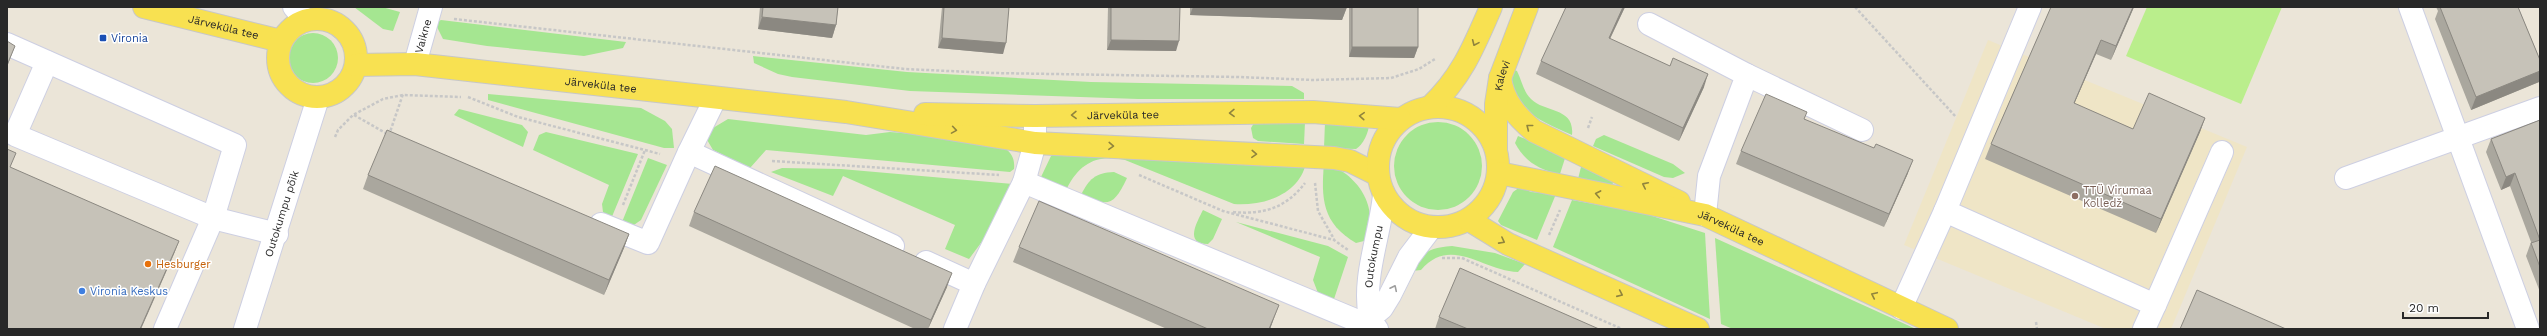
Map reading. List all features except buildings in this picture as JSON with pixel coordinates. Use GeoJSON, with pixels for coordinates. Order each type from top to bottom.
{"type":"FeatureCollection","features":[{"type":"Feature","properties":{"kind":"main road","name":"Järveküla tee"},"geometry":{"type":"LineString","coordinates":[[144,7],[281,41]]}},
{"type":"Feature","properties":{"kind":"main road"},"geometry":{"type":"LineString","coordinates":[[1430,107],[1452,85],[1463,69],[1491,7]]}},
{"type":"Feature","properties":{"kind":"main road","name":"Kalevi"},"geometry":{"type":"LineString","coordinates":[[1496,149],[1496,104],[1500,78],[1527,7]]}},
{"type":"Feature","properties":{"kind":"main road"},"geometry":{"type":"LineString","coordinates":[[299,14],[332,21],[343,28],[352,39],[356,51],[356,65],[352,75],[342,88],[328,96],[318,98],[305,95],[293,89],[284,79],[279,67],[278,54],[281,41],[299,14]]}},
{"type":"Feature","properties":{"kind":"main road","name":"Järveküla tee"},"geometry":{"type":"LineString","coordinates":[[356,65],[415,64],[715,99],[846,112],[1035,143],[1315,156],[1350,162],[1381,185]]}},
{"type":"Feature","properties":{"kind":"main road"},"geometry":{"type":"LineString","coordinates":[[1500,78],[1502,88],[1509,103],[1520,120],[1534,131],[1705,215]]}},
{"type":"Feature","properties":{"kind":"main road"},"geometry":{"type":"LineString","coordinates":[[1440,106],[1461,110],[1478,121],[1491,136],[1496,149],[1499,173],[1494,192],[1484,208],[1469,220],[1451,227],[1432,228],[1413,222],[1397,212],[1381,185],[1378,154],[1386,135],[1400,119],[1419,109],[1430,107],[1440,106]]}},
{"type":"Feature","properties":{"kind":"main road","name":"Järveküla tee"},"geometry":{"type":"LineString","coordinates":[[846,112],[1035,116],[1313,112],[1400,119]]}},
{"type":"Feature","properties":{"kind":"main road","name":"Järveküla tee"},"geometry":{"type":"LineString","coordinates":[[1499,173],[1705,215],[1947,329]]}},
{"type":"Feature","properties":{"kind":"main road"},"geometry":{"type":"LineString","coordinates":[[1469,220],[1508,244],[1698,329]]}},
{"type":"Feature","properties":{"kind":"street"},"geometry":{"type":"LineString","coordinates":[[1901,308],[1944,211],[2030,7]]}},
{"type":"Feature","properties":{"kind":"street"},"geometry":{"type":"LineString","coordinates":[[2410,7],[2457,138],[2529,329],[2540,325]]}},
{"type":"Feature","properties":{"kind":"street","name":"Vaikne"},"geometry":{"type":"LineString","coordinates":[[415,64],[429,12]]}},
{"type":"Feature","properties":{"kind":"street"},"geometry":{"type":"LineString","coordinates":[[1649,24],[1747,75],[1862,130]]}},
{"type":"Feature","properties":{"kind":"street"},"geometry":{"type":"LineString","coordinates":[[7,44],[235,146],[213,218],[165,329]]}},
{"type":"Feature","properties":{"kind":"street"},"geometry":{"type":"LineString","coordinates":[[47,62],[15,135],[213,218],[277,234]]}},
{"type":"Feature","properties":{"kind":"street"},"geometry":{"type":"LineString","coordinates":[[1705,215],[1709,176],[1747,75]]}},
{"type":"Feature","properties":{"kind":"street","name":"Outokumpu põik"},"geometry":{"type":"LineString","coordinates":[[245,329],[277,234],[318,98]]}},
{"type":"Feature","properties":{"kind":"street"},"geometry":{"type":"LineString","coordinates":[[584,217],[648,243],[689,152],[715,99]]}},
{"type":"Feature","properties":{"kind":"street"},"geometry":{"type":"LineString","coordinates":[[2346,178],[2540,108]]}},
{"type":"Feature","properties":{"kind":"street"},"geometry":{"type":"LineString","coordinates":[[955,329],[974,284],[1024,182],[1035,143],[1035,116]]}},
{"type":"Feature","properties":{"kind":"street"},"geometry":{"type":"LineString","coordinates":[[689,152],[974,284]]}},
{"type":"Feature","properties":{"kind":"street"},"geometry":{"type":"LineString","coordinates":[[2144,329],[2222,152]]}},
{"type":"Feature","properties":{"kind":"street"},"geometry":{"type":"LineString","coordinates":[[1024,182],[1370,325]]}},
{"type":"Feature","properties":{"kind":"street","name":"Outokumpu"},"geometry":{"type":"LineString","coordinates":[[1370,325],[1367,288],[1382,220],[1381,185]]}},
{"type":"Feature","properties":{"kind":"street"},"geometry":{"type":"LineString","coordinates":[[1944,211],[2155,306]]}},
{"type":"Feature","properties":{"kind":"street","name":"Outokumpu"},"geometry":{"type":"LineString","coordinates":[[1370,325],[1382,308],[1409,257],[1432,228]]}},
{"type":"Feature","properties":{"kind":"path"},"geometry":{"type":"LineString","coordinates":[[1855,7],[1975,138]]}},
{"type":"Feature","properties":{"kind":"path"},"geometry":{"type":"LineString","coordinates":[[429,12],[905,69],[992,73],[1337,80],[1391,78],[1419,69],[1437,58]]}},
{"type":"Feature","properties":{"kind":"path"},"geometry":{"type":"LineString","coordinates":[[353,115],[389,135],[403,95]]}},
{"type":"Feature","properties":{"kind":"path"},"geometry":{"type":"LineString","coordinates":[[332,142],[338,130],[353,115],[383,99],[403,95],[468,97],[518,117],[666,156],[689,152]]}},
{"type":"Feature","properties":{"kind":"path"},"geometry":{"type":"LineString","coordinates":[[613,230],[645,150]]}},
{"type":"Feature","properties":{"kind":"path"},"geometry":{"type":"LineString","coordinates":[[1223,211],[1259,213],[1286,202],[1298,192],[1309,177],[1315,156]]}},
{"type":"Feature","properties":{"kind":"path"},"geometry":{"type":"LineString","coordinates":[[754,182],[766,160],[1010,176],[1024,182]]}},
{"type":"Feature","properties":{"kind":"path"},"geometry":{"type":"LineString","coordinates":[[1135,173],[1223,211],[1334,240],[1357,256],[1372,262]]}},
{"type":"Feature","properties":{"kind":"path"},"geometry":{"type":"LineString","coordinates":[[1439,260],[1444,256],[1462,258],[1622,329]]}},
{"type":"Feature","properties":{"kind":"path"},"geometry":{"type":"LineString","coordinates":[[2036,322],[2037,329]]}},
{"type":"Feature","properties":{"kind":"shaded area","name":"TTÜ Virumaa Kolledž"},"geometry":{"type":"Polygon","coordinates":[[[1988,40],[2247,147],[2171,329],[2106,329],[1904,245],[1988,40]]]}},
{"type":"Feature","properties":{"kind":"green space"},"geometry":{"type":"Polygon","coordinates":[[[354,7],[382,7],[400,12],[393,31],[383,29],[354,7]]]}},
{"type":"Feature","properties":{"kind":"green space"},"geometry":{"type":"Polygon","coordinates":[[[2147,7],[2282,7],[2241,104],[2126,56],[2147,7]]]}},
{"type":"Feature","properties":{"kind":"green space"},"geometry":{"type":"Polygon","coordinates":[[[441,20],[626,42],[623,48],[584,56],[487,46],[443,39],[435,23],[441,20]]]}},
{"type":"Feature","properties":{"kind":"green space"},"geometry":{"type":"Polygon","coordinates":[[[308,33],[318,33],[331,40],[338,53],[338,63],[331,76],[318,83],[308,83],[299,79],[292,72],[288,63],[288,53],[292,44],[299,37],[308,33]]]}},
{"type":"Feature","properties":{"kind":"green space"},"geometry":{"type":"Polygon","coordinates":[[[753,56],[907,72],[1091,82],[1292,86],[1304,93],[1304,99],[1138,99],[910,91],[778,74],[754,63],[753,56]]]}},
{"type":"Feature","properties":{"kind":"green space"},"geometry":{"type":"Polygon","coordinates":[[[1512,69],[1517,71],[1524,89],[1531,99],[1544,107],[1564,115],[1569,120],[1572,126],[1572,135],[1538,119],[1521,104],[1515,95],[1512,83],[1512,69]]]}},
{"type":"Feature","properties":{"kind":"green space"},"geometry":{"type":"Polygon","coordinates":[[[488,94],[641,108],[665,121],[672,129],[674,148],[664,148],[488,100],[488,94]]]}},
{"type":"Feature","properties":{"kind":"green space"},"geometry":{"type":"Polygon","coordinates":[[[459,109],[522,125],[528,132],[523,147],[454,115],[459,109]]]}},
{"type":"Feature","properties":{"kind":"green space"},"geometry":{"type":"Polygon","coordinates":[[[728,119],[866,135],[890,132],[914,134],[1005,148],[1010,152],[1014,162],[1014,169],[1010,172],[766,150],[750,168],[713,150],[706,138],[713,128],[728,119]]]}},
{"type":"Feature","properties":{"kind":"green space"},"geometry":{"type":"Polygon","coordinates":[[[1305,122],[1304,144],[1258,141],[1253,138],[1251,128],[1254,123],[1305,122]]]}},
{"type":"Feature","properties":{"kind":"green space"},"geometry":{"type":"Polygon","coordinates":[[[1325,122],[1369,124],[1365,138],[1361,145],[1356,149],[1324,148],[1325,122]]]}},
{"type":"Feature","properties":{"kind":"green space"},"geometry":{"type":"Polygon","coordinates":[[[1438,122],[1455,125],[1463,129],[1475,141],[1479,149],[1482,166],[1479,183],[1475,191],[1463,203],[1455,207],[1438,210],[1421,207],[1413,203],[1401,191],[1397,183],[1394,166],[1397,149],[1401,141],[1413,129],[1421,125],[1438,122]]]}},
{"type":"Feature","properties":{"kind":"green space"},"geometry":{"type":"Polygon","coordinates":[[[546,132],[638,154],[611,219],[603,212],[602,204],[609,185],[533,150],[539,135],[546,132]]]}},
{"type":"Feature","properties":{"kind":"green space"},"geometry":{"type":"Polygon","coordinates":[[[1604,135],[1673,164],[1685,173],[1673,178],[1664,177],[1593,146],[1596,139],[1604,135]]]}},
{"type":"Feature","properties":{"kind":"green space"},"geometry":{"type":"Polygon","coordinates":[[[1518,136],[1566,155],[1560,174],[1546,170],[1528,160],[1515,143],[1518,136]]]}},
{"type":"Feature","properties":{"kind":"green space"},"geometry":{"type":"Polygon","coordinates":[[[1061,150],[1306,163],[1302,174],[1288,191],[1268,200],[1256,203],[1234,204],[1125,160],[1115,158],[1106,158],[1090,162],[1078,172],[1067,188],[1041,177],[1051,156],[1061,150]]]}},
{"type":"Feature","properties":{"kind":"green space"},"geometry":{"type":"Polygon","coordinates":[[[648,158],[667,165],[641,220],[631,227],[622,222],[648,158]]]}},
{"type":"Feature","properties":{"kind":"green space"},"geometry":{"type":"Polygon","coordinates":[[[1324,163],[1346,174],[1363,193],[1368,204],[1370,216],[1369,229],[1364,241],[1356,243],[1336,227],[1330,218],[1324,199],[1324,163]]]}},
{"type":"Feature","properties":{"kind":"green space"},"geometry":{"type":"Polygon","coordinates":[[[1582,163],[1614,182],[1610,187],[1578,179],[1582,163]]]}},
{"type":"Feature","properties":{"kind":"green space"},"geometry":{"type":"Polygon","coordinates":[[[782,168],[841,169],[1013,184],[1001,216],[969,259],[945,249],[955,225],[843,176],[833,196],[771,172],[782,168]]]}},
{"type":"Feature","properties":{"kind":"green space"},"geometry":{"type":"Polygon","coordinates":[[[1114,172],[1127,178],[1114,199],[1109,202],[1104,202],[1090,199],[1081,195],[1090,181],[1097,175],[1114,172]]]}},
{"type":"Feature","properties":{"kind":"green space"},"geometry":{"type":"Polygon","coordinates":[[[1520,187],[1531,192],[1556,194],[1537,240],[1501,225],[1498,221],[1513,192],[1520,187]]]}},
{"type":"Feature","properties":{"kind":"green space"},"geometry":{"type":"Polygon","coordinates":[[[1572,200],[1643,213],[1705,233],[1710,319],[1553,247],[1572,200]]]}},
{"type":"Feature","properties":{"kind":"green space"},"geometry":{"type":"Polygon","coordinates":[[[1203,210],[1222,219],[1213,239],[1208,244],[1201,243],[1196,240],[1194,236],[1198,220],[1203,210]]]}},
{"type":"Feature","properties":{"kind":"green space"},"geometry":{"type":"Polygon","coordinates":[[[1236,222],[1328,246],[1348,257],[1333,302],[1318,293],[1313,280],[1320,257],[1236,222]]]}},
{"type":"Feature","properties":{"kind":"green space"},"geometry":{"type":"Polygon","coordinates":[[[1715,238],[1916,329],[1733,329],[1721,324],[1715,238]]]}},
{"type":"Feature","properties":{"kind":"green space"},"geometry":{"type":"Polygon","coordinates":[[[1452,246],[1495,253],[1525,264],[1518,272],[1505,270],[1456,255],[1444,255],[1432,260],[1421,270],[1412,271],[1420,259],[1428,252],[1437,248],[1452,246]]]}},
{"type":"Feature","properties":{"kind":"place","name":"Vironia"},"geometry":{"type":"Point","coordinates":[103,38]}},
{"type":"Feature","properties":{"kind":"place","name":"TTÜ Virumaa Kolledž"},"geometry":{"type":"Point","coordinates":[2075,196]}},
{"type":"Feature","properties":{"kind":"place","name":"Hesburger"},"geometry":{"type":"Point","coordinates":[148,264]}},
{"type":"Feature","properties":{"kind":"place","name":"Vironia Keskus"},"geometry":{"type":"Point","coordinates":[82,291]}}]}
